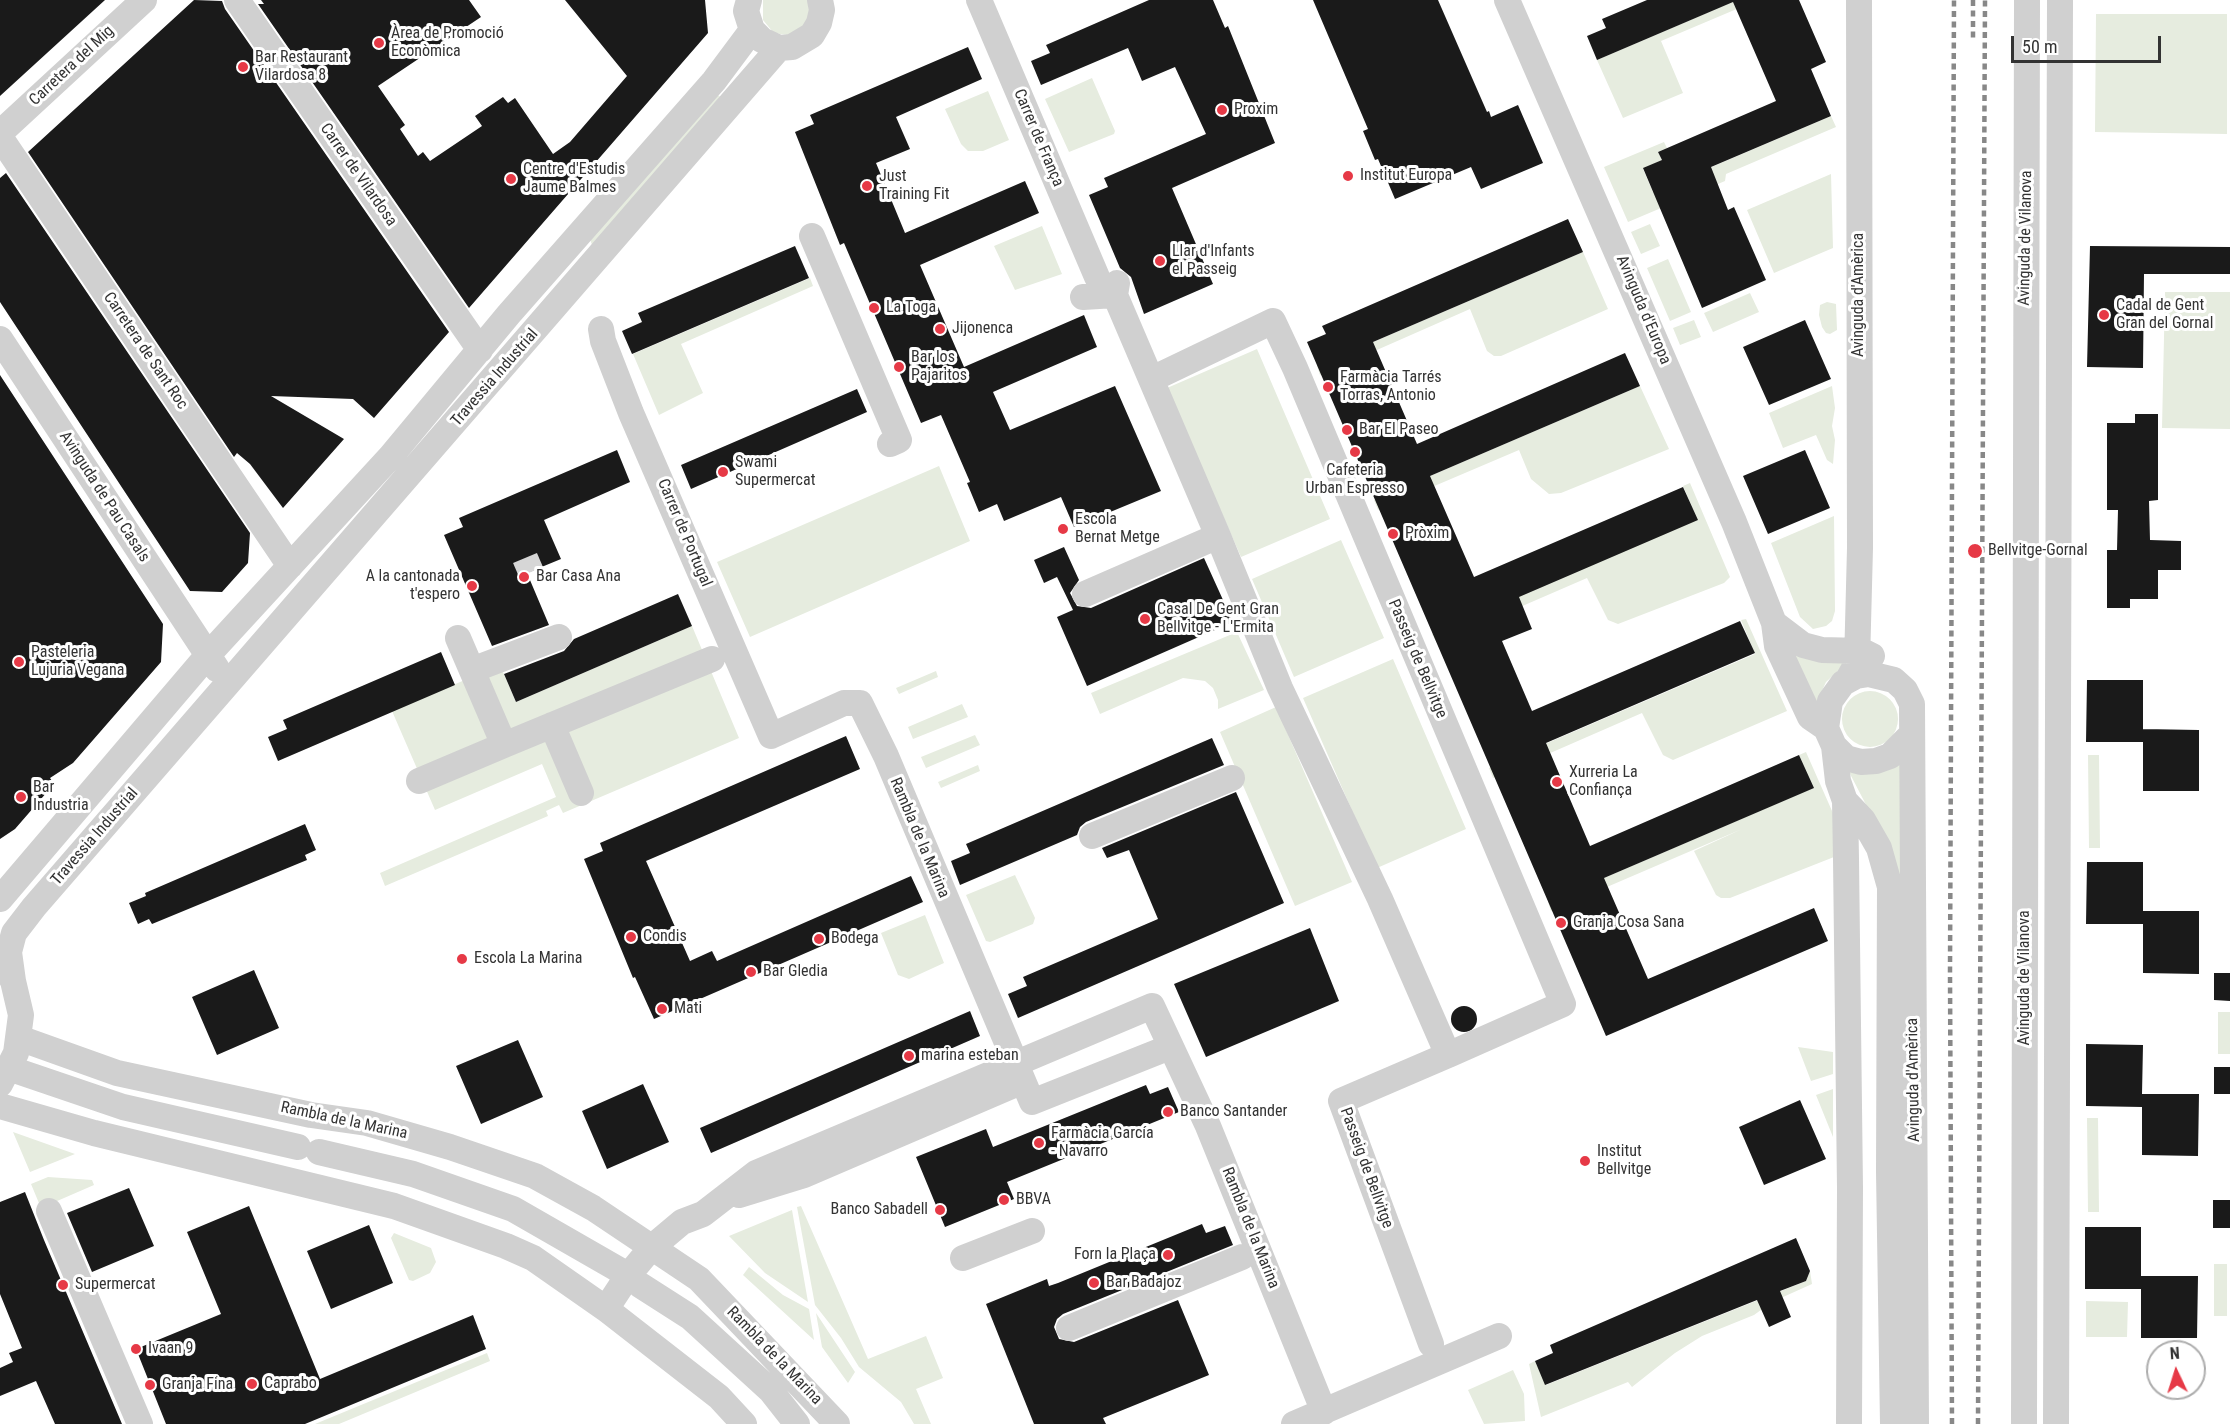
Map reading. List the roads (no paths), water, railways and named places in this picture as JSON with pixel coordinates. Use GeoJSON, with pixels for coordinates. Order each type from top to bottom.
{"type":"FeatureCollection","features":[{"type":"Feature","properties":{"kind":"street","name":"Carretera del Mig"},"geometry":{"type":"LineString","coordinates":[[0,135],[144,0]]}},
{"type":"Feature","properties":{"kind":"street","name":"Carrer de Vilardosa"},"geometry":{"type":"LineString","coordinates":[[237,0],[480,350]]}},
{"type":"Feature","properties":{"kind":"street"},"geometry":{"type":"LineString","coordinates":[[746,10],[762,40],[779,48],[792,47],[812,35],[819,23],[822,10],[820,0]]}},
{"type":"Feature","properties":{"kind":"street","name":"Carrer de França"},"geometry":{"type":"LineString","coordinates":[[979,0],[1103,288],[1152,379]]}},
{"type":"Feature","properties":{"kind":"street","name":"Avinguda d'Europa"},"geometry":{"type":"LineString","coordinates":[[1507,0],[1671,375],[1774,623],[1777,646],[1804,707],[1810,717],[1830,737]]}},
{"type":"Feature","properties":{"kind":"street","name":"Avinguda d'Amèrica"},"geometry":{"type":"LineString","coordinates":[[1849,1424],[1850,1046],[1845,801],[1830,737],[1830,701],[1835,690],[1847,681],[1867,655],[1867,638],[1859,590],[1859,0]]}},
{"type":"Feature","properties":{"kind":"street","name":"Avinguda de Vilanova"},"geometry":{"type":"LineString","coordinates":[[2024,1424],[2027,0]]}},
{"type":"Feature","properties":{"kind":"street","name":"Avinguda de Vilanova"},"geometry":{"type":"LineString","coordinates":[[2056,1424],[2060,0]]}},
{"type":"Feature","properties":{"kind":"street","name":"Travessia Industrial"},"geometry":{"type":"LineString","coordinates":[[0,899],[208,655],[391,456],[714,81],[746,10]]}},
{"type":"Feature","properties":{"kind":"street","name":"Travessia Industrial"},"geometry":{"type":"LineString","coordinates":[[10,1078],[19,1038],[21,1015],[7,971],[14,933],[779,48]]}},
{"type":"Feature","properties":{"kind":"street","name":"Carretera de Sant Roc"},"geometry":{"type":"LineString","coordinates":[[0,135],[290,566]]}},
{"type":"Feature","properties":{"kind":"street"},"geometry":{"type":"LineString","coordinates":[[812,236],[897,445]]}},
{"type":"Feature","properties":{"kind":"street","name":"Passeig de Bellvitge"},"geometry":{"type":"LineString","coordinates":[[1152,379],[1273,321],[1563,1004],[1341,1101],[1431,1344]]}},
{"type":"Feature","properties":{"kind":"street","name":"Carrer de Portugal"},"geometry":{"type":"LineString","coordinates":[[601,329],[603,341],[631,413],[771,736]]}},
{"type":"Feature","properties":{"kind":"street","name":"Avinguda de Pau Casals"},"geometry":{"type":"LineString","coordinates":[[0,339],[208,655]]}},
{"type":"Feature","properties":{"kind":"street"},"geometry":{"type":"LineString","coordinates":[[1152,379],[1280,688],[1380,899],[1448,1055]]}},
{"type":"Feature","properties":{"kind":"street"},"geometry":{"type":"LineString","coordinates":[[345,550],[353,522],[402,464],[391,456]]}},
{"type":"Feature","properties":{"kind":"street"},"geometry":{"type":"LineString","coordinates":[[2026,476],[2036,484],[2049,481],[2058,470]]}},
{"type":"Feature","properties":{"kind":"street"},"geometry":{"type":"LineString","coordinates":[[2026,533],[2038,530],[2047,533],[2058,549]]}},
{"type":"Feature","properties":{"kind":"street"},"geometry":{"type":"LineString","coordinates":[[1085,594],[1218,536]]}},
{"type":"Feature","properties":{"kind":"street","name":"Avinguda d'Amèrica"},"geometry":{"type":"LineString","coordinates":[[1822,650],[1838,641],[1847,631],[1859,590]]}},
{"type":"Feature","properties":{"kind":"street"},"geometry":{"type":"LineString","coordinates":[[1774,623],[1803,645],[1822,650],[1867,655],[1894,680]]}},
{"type":"Feature","properties":{"kind":"street"},"geometry":{"type":"LineString","coordinates":[[472,670],[560,637]]}},
{"type":"Feature","properties":{"kind":"street"},"geometry":{"type":"LineString","coordinates":[[458,638],[504,745]]}},
{"type":"Feature","properties":{"kind":"street","name":"Travessia Industrial"},"geometry":{"type":"LineString","coordinates":[[208,655],[219,673],[209,706]]}},
{"type":"Feature","properties":{"kind":"street"},"geometry":{"type":"LineString","coordinates":[[419,781],[712,659]]}},
{"type":"Feature","properties":{"kind":"street"},"geometry":{"type":"LineString","coordinates":[[1847,681],[1856,676],[1869,674],[1894,680]]}},
{"type":"Feature","properties":{"kind":"street","name":"Avinguda d'Amèrica"},"geometry":{"type":"LineString","coordinates":[[1894,680],[1905,690],[1912,704],[1916,1424]]}},
{"type":"Feature","properties":{"kind":"street","name":"Rambla de la Marina"},"geometry":{"type":"LineString","coordinates":[[771,736],[844,703],[860,703],[886,756],[1032,1102],[1170,1047]]}},
{"type":"Feature","properties":{"kind":"street"},"geometry":{"type":"LineString","coordinates":[[552,725],[581,793]]}},
{"type":"Feature","properties":{"kind":"street"},"geometry":{"type":"LineString","coordinates":[[1830,737],[1846,758],[1861,762],[1876,762],[1890,756],[1911,735]]}},
{"type":"Feature","properties":{"kind":"street"},"geometry":{"type":"LineString","coordinates":[[1092,836],[1232,778]]}},
{"type":"Feature","properties":{"kind":"street","name":"Avinguda d'Amèrica"},"geometry":{"type":"LineString","coordinates":[[1845,801],[1863,820],[1879,848],[1890,887],[1889,1172],[1893,1424]]}},
{"type":"Feature","properties":{"kind":"street","name":"Rambla de la Marina"},"geometry":{"type":"LineString","coordinates":[[606,1309],[627,1277],[651,1248],[682,1222],[703,1214],[756,1173],[1019,1072],[1152,1006],[1208,1126],[1323,1412]]}},
{"type":"Feature","properties":{"kind":"street","name":"Rambla de la Marina"},"geometry":{"type":"LineString","coordinates":[[19,1038],[117,1073],[311,1114],[367,1123],[450,1147],[534,1176],[593,1208],[699,1279],[837,1424]]}},
{"type":"Feature","properties":{"kind":"street","name":"Rambla de la Marina"},"geometry":{"type":"LineString","coordinates":[[10,1078],[123,1107],[413,1174],[513,1209],[630,1278],[690,1317],[771,1391],[797,1424]]}},
{"type":"Feature","properties":{"kind":"street"},"geometry":{"type":"LineString","coordinates":[[0,1106],[94,1133],[394,1206],[533,1257],[606,1309],[719,1397],[744,1424]]}},
{"type":"Feature","properties":{"kind":"street"},"geometry":{"type":"LineString","coordinates":[[299,1183],[311,1114]]}},
{"type":"Feature","properties":{"kind":"street"},"geometry":{"type":"LineString","coordinates":[[49,1211],[140,1424]]}},
{"type":"Feature","properties":{"kind":"street"},"geometry":{"type":"LineString","coordinates":[[963,1258],[1032,1231]]}},
{"type":"Feature","properties":{"kind":"street","name":"Rambla de la Marina"},"geometry":{"type":"LineString","coordinates":[[1070,1328],[1242,1257]]}},
{"type":"Feature","properties":{"kind":"street"},"geometry":{"type":"LineString","coordinates":[[1294,1424],[1499,1336]]}},
{"type":"Feature","properties":{"kind":"tunnel"},"geometry":{"type":"LineString","coordinates":[[525,558],[531,572]]}},
{"type":"Feature","properties":{"kind":"railway"},"geometry":{"type":"LineString","coordinates":[[1952,1424],[1950,972],[1954,0]]}},
{"type":"Feature","properties":{"kind":"railway"},"geometry":{"type":"LineString","coordinates":[[1973,0],[1973,41]]}},
{"type":"Feature","properties":{"kind":"railway"},"geometry":{"type":"LineString","coordinates":[[1978,1424],[1985,0]]}},
{"type":"Feature","properties":{"kind":"place","name":"Àrea de Promoció Econòmica"},"geometry":{"type":"Point","coordinates":[379,43]}},
{"type":"Feature","properties":{"kind":"place","name":"Bar Restaurant Vilardosa 8"},"geometry":{"type":"Point","coordinates":[243,67]}},
{"type":"Feature","properties":{"kind":"place","name":"Proxim"},"geometry":{"type":"Point","coordinates":[1222,110]}},
{"type":"Feature","properties":{"kind":"place","name":"Institut Europa"},"geometry":{"type":"Point","coordinates":[1348,176]}},
{"type":"Feature","properties":{"kind":"place","name":"Centre d'Estudis Jaume Balmes"},"geometry":{"type":"Point","coordinates":[511,179]}},
{"type":"Feature","properties":{"kind":"place","name":"Just Training Fit"},"geometry":{"type":"Point","coordinates":[867,186]}},
{"type":"Feature","properties":{"kind":"place","name":"Llar d'Infants el Passeig"},"geometry":{"type":"Point","coordinates":[1160,261]}},
{"type":"Feature","properties":{"kind":"place","name":"La Toga"},"geometry":{"type":"Point","coordinates":[874,308]}},
{"type":"Feature","properties":{"kind":"place","name":"Cadal de Gent Gran del Gornal"},"geometry":{"type":"Point","coordinates":[2104,315]}},
{"type":"Feature","properties":{"kind":"place","name":"Jijonenca"},"geometry":{"type":"Point","coordinates":[940,329]}},
{"type":"Feature","properties":{"kind":"place","name":"Bar los Pajaritos"},"geometry":{"type":"Point","coordinates":[899,367]}},
{"type":"Feature","properties":{"kind":"place","name":"Farmàcia Tarrés Torras, Antonio"},"geometry":{"type":"Point","coordinates":[1328,387]}},
{"type":"Feature","properties":{"kind":"place","name":"Bar El Paseo"},"geometry":{"type":"Point","coordinates":[1347,430]}},
{"type":"Feature","properties":{"kind":"place","name":"Cafeteria Urban Espresso"},"geometry":{"type":"Point","coordinates":[1355,452]}},
{"type":"Feature","properties":{"kind":"place","name":"Swami Supermercat"},"geometry":{"type":"Point","coordinates":[723,472]}},
{"type":"Feature","properties":{"kind":"place","name":"Escola Bernat Metge"},"geometry":{"type":"Point","coordinates":[1063,529]}},
{"type":"Feature","properties":{"kind":"place","name":"Pròxim"},"geometry":{"type":"Point","coordinates":[1393,534]}},
{"type":"Feature","properties":{"kind":"place","name":"Bellvitge-Gornal"},"geometry":{"type":"Point","coordinates":[1975,551]}},
{"type":"Feature","properties":{"kind":"place","name":"Bar Casa Ana"},"geometry":{"type":"Point","coordinates":[524,577]}},
{"type":"Feature","properties":{"kind":"place","name":"A la cantonada t'espero"},"geometry":{"type":"Point","coordinates":[472,586]}},
{"type":"Feature","properties":{"kind":"place","name":"Casal De Gent Gran Bellvitge - L'Ermita"},"geometry":{"type":"Point","coordinates":[1145,619]}},
{"type":"Feature","properties":{"kind":"place","name":"Pasteleria Lujuria Vegana"},"geometry":{"type":"Point","coordinates":[19,662]}},
{"type":"Feature","properties":{"kind":"place","name":"Xurreria La Confiança"},"geometry":{"type":"Point","coordinates":[1557,782]}},
{"type":"Feature","properties":{"kind":"place","name":"Bar Industria"},"geometry":{"type":"Point","coordinates":[21,797]}},
{"type":"Feature","properties":{"kind":"place","name":"Granja Cosa Sana"},"geometry":{"type":"Point","coordinates":[1561,923]}},
{"type":"Feature","properties":{"kind":"place","name":"Condis"},"geometry":{"type":"Point","coordinates":[631,937]}},
{"type":"Feature","properties":{"kind":"place","name":"Bodega"},"geometry":{"type":"Point","coordinates":[819,939]}},
{"type":"Feature","properties":{"kind":"place","name":"Escola La Marina"},"geometry":{"type":"Point","coordinates":[462,959]}},
{"type":"Feature","properties":{"kind":"place","name":"Bar Gledia"},"geometry":{"type":"Point","coordinates":[751,972]}},
{"type":"Feature","properties":{"kind":"place","name":"Mati"},"geometry":{"type":"Point","coordinates":[662,1009]}},
{"type":"Feature","properties":{"kind":"place","name":"marina esteban"},"geometry":{"type":"Point","coordinates":[909,1056]}},
{"type":"Feature","properties":{"kind":"place","name":"Banco Santander"},"geometry":{"type":"Point","coordinates":[1168,1112]}},
{"type":"Feature","properties":{"kind":"place","name":"Farmàcia García - Navarro"},"geometry":{"type":"Point","coordinates":[1039,1143]}},
{"type":"Feature","properties":{"kind":"place","name":"Institut Bellvitge"},"geometry":{"type":"Point","coordinates":[1585,1161]}},
{"type":"Feature","properties":{"kind":"place","name":"BBVA"},"geometry":{"type":"Point","coordinates":[1004,1200]}},
{"type":"Feature","properties":{"kind":"place","name":"Banco Sabadell"},"geometry":{"type":"Point","coordinates":[940,1210]}},
{"type":"Feature","properties":{"kind":"place","name":"Forn la Plaça"},"geometry":{"type":"Point","coordinates":[1168,1255]}},
{"type":"Feature","properties":{"kind":"place","name":"Bar Badajoz"},"geometry":{"type":"Point","coordinates":[1094,1283]}},
{"type":"Feature","properties":{"kind":"place","name":"Supermercat"},"geometry":{"type":"Point","coordinates":[63,1285]}},
{"type":"Feature","properties":{"kind":"place","name":"Ivaan 9"},"geometry":{"type":"Point","coordinates":[136,1349]}},
{"type":"Feature","properties":{"kind":"place","name":"Caprabo"},"geometry":{"type":"Point","coordinates":[252,1384]}},
{"type":"Feature","properties":{"kind":"place","name":"Granja Fina"},"geometry":{"type":"Point","coordinates":[150,1385]}}]}
